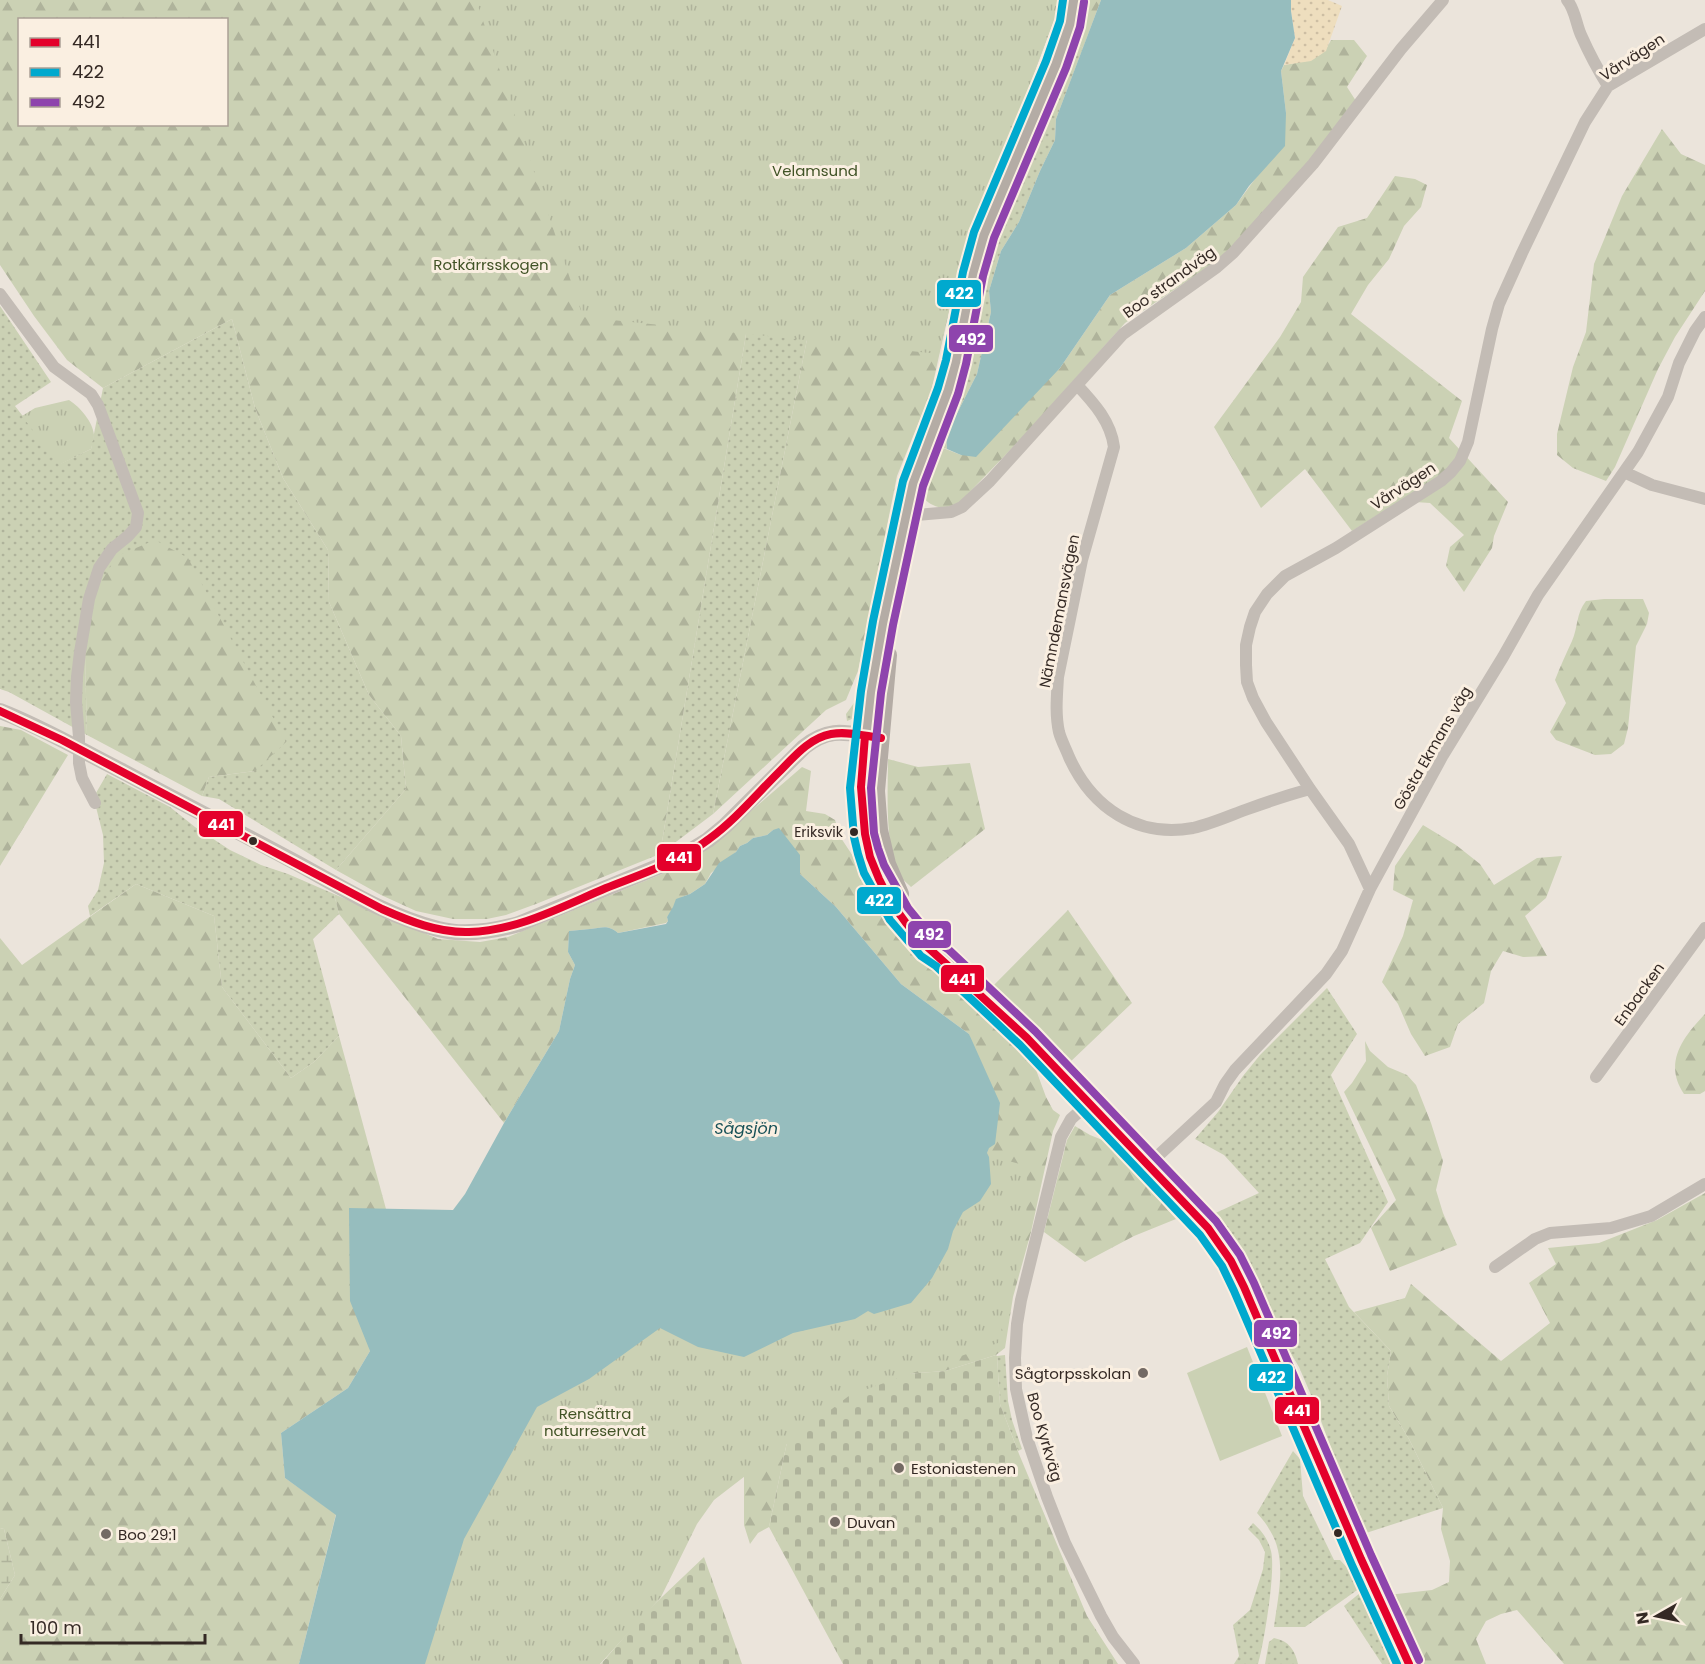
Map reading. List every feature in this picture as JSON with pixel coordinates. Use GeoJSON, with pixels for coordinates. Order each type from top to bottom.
{"type":"FeatureCollection","features":[{"type":"Feature","properties":{"kind":"main road"},"geometry":{"type":"LineString","coordinates":[[1074,0],[1070,24],[1056,65],[984,236],[973,274],[948,392],[913,483],[883,623],[871,692],[873,737],[860,788],[864,835],[874,869],[899,914],[928,949],[942,958],[1027,1038],[1208,1228],[1231,1261],[1409,1664]]}},
{"type":"Feature","properties":{"kind":"street","name":"Boo strandväg"},"geometry":{"type":"LineString","coordinates":[[904,521],[951,512],[962,507],[990,481],[1123,334],[1233,253],[1313,164],[1401,49],[1443,0]]}},
{"type":"Feature","properties":{"kind":"street"},"geometry":{"type":"LineString","coordinates":[[1567,0],[1595,65],[1608,86]]}},
{"type":"Feature","properties":{"kind":"street","name":"Vårvägen"},"geometry":{"type":"LineString","coordinates":[[1370,889],[1349,844],[1310,789],[1253,698],[1247,682],[1246,645],[1255,612],[1267,594],[1285,576],[1336,548],[1441,481],[1451,472],[1460,460],[1468,442],[1499,304],[1585,122],[1608,86],[1705,29]]}},
{"type":"Feature","properties":{"kind":"street"},"geometry":{"type":"LineString","coordinates":[[0,294],[54,367],[91,394],[98,405],[138,513],[136,526],[104,559],[95,579],[89,599],[77,677],[79,763],[82,778],[95,803]]}},
{"type":"Feature","properties":{"kind":"street","name":"Gösta Ekmans väg"},"geometry":{"type":"LineString","coordinates":[[1148,1165],[1216,1102],[1235,1070],[1326,974],[1342,951],[1370,889],[1443,756],[1538,595],[1638,452],[1668,397],[1679,363],[1695,331],[1705,317]]}},
{"type":"Feature","properties":{"kind":"street","name":"Nämndemansvägen"},"geometry":{"type":"LineString","coordinates":[[1077,385],[1096,405],[1106,421],[1114,447],[1082,560],[1058,677],[1059,730],[1080,777],[1102,804],[1115,814],[1149,828],[1169,830],[1194,828],[1275,798],[1310,789]]}},
{"type":"Feature","properties":{"kind":"street"},"geometry":{"type":"LineString","coordinates":[[1624,472],[1652,485],[1705,499]]}},
{"type":"Feature","properties":{"kind":"street"},"geometry":{"type":"LineString","coordinates":[[0,711],[79,748],[377,907],[440,930],[459,932],[479,932],[519,924],[660,866],[708,840],[804,747],[817,738],[830,733],[873,737]]}},
{"type":"Feature","properties":{"kind":"street","name":"Enbacken"},"geometry":{"type":"LineString","coordinates":[[1596,1077],[1705,928]]}},
{"type":"Feature","properties":{"kind":"street","name":"Boo Kyrkväg"},"geometry":{"type":"LineString","coordinates":[[1089,1103],[1071,1119],[1062,1137],[1021,1300],[1015,1358],[1016,1389],[1027,1438],[1065,1542],[1101,1616],[1113,1637],[1134,1664]]}},
{"type":"Feature","properties":{"kind":"street"},"geometry":{"type":"LineString","coordinates":[[1495,1267],[1542,1236],[1611,1228],[1651,1216],[1705,1184]]}},
{"type":"Feature","properties":{"kind":"green space","name":"Rotkärrsskogen"},"geometry":{"type":"Polygon","coordinates":[[[0,0],[835,0],[790,210],[746,334],[660,854],[536,904],[487,919],[453,919],[416,911],[336,870],[406,789],[401,736],[369,695],[329,602],[328,550],[283,478],[255,408],[232,319],[103,388],[67,360],[0,265],[0,0]]]}},
{"type":"Feature","properties":{"kind":"green space","name":"Velamsund"},"geometry":{"type":"Polygon","coordinates":[[[476,0],[1059,0],[1057,12],[955,284],[939,354],[583,317],[476,0]]]}},
{"type":"Feature","properties":{"kind":"green space"},"geometry":{"type":"Polygon","coordinates":[[[1059,0],[1057,12],[955,284],[931,392],[897,476],[858,671],[846,700],[826,710],[713,814],[829,228],[1059,0]]]}},
{"type":"Feature","properties":{"kind":"green space"},"geometry":{"type":"Polygon","coordinates":[[[1085,0],[1101,0],[1083,48],[1073,41],[1085,0]]]}},
{"type":"Feature","properties":{"kind":"green space"},"geometry":{"type":"Polygon","coordinates":[[[1331,40],[1354,40],[1367,56],[1347,87],[1356,101],[1308,163],[1232,247],[1211,265],[1125,323],[1021,439],[960,502],[944,508],[926,501],[923,487],[938,446],[961,455],[1060,368],[1110,295],[1186,248],[1236,205],[1258,175],[1286,113],[1281,71],[1284,65],[1317,57],[1331,40]]]}},
{"type":"Feature","properties":{"kind":"green space"},"geometry":{"type":"Polygon","coordinates":[[[1073,41],[1083,48],[1056,119],[1055,140],[1019,222],[1001,251],[989,291],[991,312],[977,374],[946,435],[947,449],[938,446],[955,394],[981,274],[992,237],[1073,41]]]}},
{"type":"Feature","properties":{"kind":"green space"},"geometry":{"type":"Polygon","coordinates":[[[1662,129],[1681,154],[1705,165],[1705,291],[1675,337],[1658,369],[1615,467],[1606,481],[1573,468],[1557,455],[1557,434],[1573,367],[1586,332],[1594,264],[1622,196],[1662,129]]]}},
{"type":"Feature","properties":{"kind":"green space"},"geometry":{"type":"Polygon","coordinates":[[[1395,176],[1415,179],[1427,185],[1421,207],[1404,226],[1389,259],[1368,285],[1351,314],[1462,401],[1449,438],[1508,502],[1494,536],[1492,548],[1464,592],[1446,566],[1450,547],[1464,535],[1430,503],[1400,501],[1352,531],[1305,469],[1261,508],[1214,427],[1280,337],[1301,302],[1303,277],[1338,227],[1367,218],[1395,176]]]}},
{"type":"Feature","properties":{"kind":"green space"},"geometry":{"type":"Polygon","coordinates":[[[829,228],[713,814],[660,854],[746,334],[829,228]]]}},
{"type":"Feature","properties":{"kind":"green space"},"geometry":{"type":"Polygon","coordinates":[[[0,306],[51,382],[15,406],[60,464],[91,449],[103,388],[232,319],[255,408],[283,478],[328,550],[329,602],[369,695],[401,736],[406,789],[336,870],[219,799],[202,796],[209,777],[255,771],[85,655],[87,735],[0,689],[0,306]]]}},
{"type":"Feature","properties":{"kind":"green space"},"geometry":{"type":"Polygon","coordinates":[[[69,400],[89,420],[94,438],[91,449],[59,465],[22,416],[35,408],[69,400]]]}},
{"type":"Feature","properties":{"kind":"green space"},"geometry":{"type":"Polygon","coordinates":[[[155,540],[188,558],[286,742],[255,771],[209,777],[202,796],[87,735],[85,655],[98,587],[117,556],[155,540]]]}},
{"type":"Feature","properties":{"kind":"green space"},"geometry":{"type":"Polygon","coordinates":[[[1643,599],[1649,613],[1647,624],[1636,646],[1628,728],[1624,744],[1611,754],[1595,755],[1556,740],[1550,732],[1566,703],[1555,680],[1574,636],[1580,610],[1586,601],[1643,599]]]}},
{"type":"Feature","properties":{"kind":"green space"},"geometry":{"type":"Polygon","coordinates":[[[866,695],[859,714],[847,721],[846,714],[859,696],[866,695]]]}},
{"type":"Feature","properties":{"kind":"green space"},"geometry":{"type":"Polygon","coordinates":[[[0,726],[21,730],[68,755],[0,866],[0,726]]]}},
{"type":"Feature","properties":{"kind":"green space"},"geometry":{"type":"Polygon","coordinates":[[[888,759],[918,767],[970,763],[985,829],[911,887],[901,877],[889,836],[888,759]]]}},
{"type":"Feature","properties":{"kind":"green space"},"geometry":{"type":"Polygon","coordinates":[[[802,767],[811,771],[806,811],[825,814],[835,820],[841,838],[870,882],[887,915],[917,952],[1035,1067],[1046,1097],[1053,1110],[1060,1115],[1053,1131],[1031,1232],[1013,1297],[1005,1348],[996,1355],[945,1371],[905,1374],[790,1428],[769,1527],[758,1533],[750,1544],[744,1525],[744,1357],[987,1153],[969,1034],[901,984],[836,907],[800,874],[773,830],[767,835],[753,838],[740,846],[711,873],[705,884],[682,897],[667,917],[666,923],[618,933],[611,928],[604,927],[569,931],[568,952],[575,965],[559,1031],[504,1123],[339,914],[334,894],[438,939],[480,942],[508,937],[662,874],[706,850],[802,767]]]}},
{"type":"Feature","properties":{"kind":"green space"},"geometry":{"type":"Polygon","coordinates":[[[107,774],[170,807],[230,850],[334,894],[339,914],[313,939],[339,1036],[314,1062],[291,1078],[222,987],[214,916],[136,884],[90,916],[88,906],[98,890],[104,863],[103,835],[95,803],[96,793],[107,774]]]}},
{"type":"Feature","properties":{"kind":"green space"},"geometry":{"type":"Polygon","coordinates":[[[1423,825],[1456,845],[1480,864],[1494,885],[1537,858],[1562,856],[1546,898],[1525,916],[1547,956],[1523,957],[1503,951],[1491,971],[1484,1003],[1458,1024],[1450,1047],[1425,1056],[1411,1034],[1398,1004],[1382,982],[1403,936],[1413,900],[1393,890],[1395,866],[1423,825]]]}},
{"type":"Feature","properties":{"kind":"green space"},"geometry":{"type":"Polygon","coordinates":[[[136,884],[214,916],[222,987],[291,1078],[314,1062],[339,1036],[386,1209],[349,1209],[370,1351],[348,1388],[281,1433],[285,1478],[336,1514],[299,1664],[0,1664],[0,1599],[15,1575],[4,1529],[0,1528],[0,938],[22,965],[136,884]]]}},
{"type":"Feature","properties":{"kind":"green space"},"geometry":{"type":"Polygon","coordinates":[[[1068,910],[1132,1003],[1067,1065],[989,990],[1068,910]]]}},
{"type":"Feature","properties":{"kind":"green space"},"geometry":{"type":"Polygon","coordinates":[[[1327,988],[1357,1034],[1331,1075],[1388,1202],[1360,1243],[1325,1259],[1349,1307],[1391,1351],[1387,1376],[1389,1406],[1409,1439],[1443,1508],[1363,1534],[1299,1367],[1219,1226],[1209,1216],[1259,1193],[1224,1155],[1195,1139],[1260,1055],[1327,988]]]}},
{"type":"Feature","properties":{"kind":"green space"},"geometry":{"type":"Polygon","coordinates":[[[1705,1014],[1705,1091],[1700,1094],[1684,1094],[1675,1072],[1678,1051],[1689,1032],[1705,1014]]]}},
{"type":"Feature","properties":{"kind":"green space"},"geometry":{"type":"Polygon","coordinates":[[[1365,1041],[1370,1051],[1388,1067],[1407,1075],[1416,1085],[1443,1161],[1436,1190],[1457,1245],[1390,1271],[1371,1228],[1396,1200],[1344,1092],[1366,1061],[1365,1041]]]}},
{"type":"Feature","properties":{"kind":"green space"},"geometry":{"type":"Polygon","coordinates":[[[1075,1126],[1105,1141],[1176,1219],[1134,1236],[1085,1262],[1044,1232],[1067,1140],[1075,1126]]]}},
{"type":"Feature","properties":{"kind":"green space","name":"Rensättra naturreservat"},"geometry":{"type":"Polygon","coordinates":[[[735,1135],[1001,1159],[1027,1166],[1026,1235],[998,1343],[850,1395],[714,1500],[697,1524],[661,1597],[600,1664],[370,1664],[398,1576],[735,1135]]]}},
{"type":"Feature","properties":{"kind":"green space"},"geometry":{"type":"Polygon","coordinates":[[[1705,1193],[1705,1664],[1564,1664],[1517,1610],[1486,1621],[1476,1639],[1486,1664],[1418,1664],[1388,1595],[1432,1590],[1449,1582],[1450,1561],[1441,1529],[1443,1508],[1409,1439],[1389,1406],[1387,1376],[1391,1351],[1354,1312],[1405,1298],[1411,1284],[1501,1361],[1550,1323],[1529,1283],[1556,1264],[1548,1248],[1599,1243],[1657,1220],[1705,1193]]]}},
{"type":"Feature","properties":{"kind":"green space"},"geometry":{"type":"Polygon","coordinates":[[[1247,1347],[1282,1436],[1220,1461],[1187,1373],[1247,1347]]]}},
{"type":"Feature","properties":{"kind":"green space"},"geometry":{"type":"Polygon","coordinates":[[[996,1355],[1000,1404],[1019,1454],[1087,1616],[1118,1664],[843,1664],[769,1527],[790,1428],[813,1404],[905,1374],[945,1371],[996,1355]]]}},
{"type":"Feature","properties":{"kind":"green space"},"geometry":{"type":"Polygon","coordinates":[[[1005,1355],[1008,1401],[1022,1449],[1018,1451],[1000,1404],[997,1356],[1005,1355]]]}},
{"type":"Feature","properties":{"kind":"green space"},"geometry":{"type":"Polygon","coordinates":[[[1293,1451],[1300,1459],[1303,1496],[1334,1560],[1340,1560],[1353,1574],[1360,1588],[1305,1627],[1274,1627],[1280,1564],[1275,1540],[1257,1513],[1293,1451]]]}},
{"type":"Feature","properties":{"kind":"green space"},"geometry":{"type":"Polygon","coordinates":[[[1253,1523],[1264,1536],[1271,1551],[1272,1574],[1269,1607],[1258,1664],[1234,1664],[1239,1656],[1233,1625],[1250,1610],[1263,1569],[1265,1552],[1259,1540],[1248,1529],[1253,1523]]]}},
{"type":"Feature","properties":{"kind":"green space"},"geometry":{"type":"Polygon","coordinates":[[[0,1528],[4,1529],[15,1575],[0,1599],[0,1528]]]}},
{"type":"Feature","properties":{"kind":"green space"},"geometry":{"type":"Polygon","coordinates":[[[704,1557],[742,1664],[601,1664],[643,1615],[704,1557]]]}},
{"type":"Feature","properties":{"kind":"green space"},"geometry":{"type":"Polygon","coordinates":[[[1360,1593],[1365,1595],[1395,1664],[1382,1664],[1344,1606],[1360,1593]]]}},
{"type":"Feature","properties":{"kind":"green space"},"geometry":{"type":"Polygon","coordinates":[[[1274,1638],[1284,1641],[1290,1647],[1298,1664],[1265,1664],[1269,1642],[1274,1638]]]}},
{"type":"Feature","properties":{"kind":"sand"},"geometry":{"type":"Polygon","coordinates":[[[1291,0],[1328,0],[1342,6],[1326,51],[1311,61],[1284,65],[1295,38],[1291,0]]]}},
{"type":"Feature","properties":{"kind":"water"},"geometry":{"type":"Polygon","coordinates":[[[1101,0],[1291,0],[1295,38],[1281,71],[1286,113],[1285,146],[1249,186],[1236,205],[1186,248],[1110,295],[1060,368],[976,457],[961,455],[947,449],[946,435],[977,374],[991,312],[989,291],[1001,251],[1019,222],[1055,140],[1056,119],[1101,0]]]}},
{"type":"Feature","properties":{"kind":"water","name":"Sågsjön"},"geometry":{"type":"Polygon","coordinates":[[[779,828],[800,855],[800,874],[836,907],[901,984],[969,1034],[1000,1103],[995,1144],[989,1148],[987,1153],[991,1184],[980,1201],[963,1212],[953,1231],[948,1249],[932,1278],[911,1303],[874,1314],[868,1311],[855,1319],[793,1333],[744,1357],[698,1347],[660,1328],[589,1379],[537,1407],[464,1539],[425,1664],[299,1664],[336,1515],[285,1478],[281,1433],[348,1388],[370,1351],[350,1301],[349,1208],[453,1210],[465,1194],[559,1031],[575,965],[568,952],[569,931],[604,927],[611,928],[618,933],[666,924],[676,899],[690,894],[705,884],[719,863],[736,852],[740,846],[753,838],[767,835],[779,828]]]}},
{"type":"Feature","properties":{"kind":"transit line","name":"422"},"geometry":{"type":"LineString","coordinates":[[1063,0],[1060,21],[1046,61],[974,232],[963,272],[946,360],[938,388],[903,481],[873,621],[861,691],[850,788],[854,837],[864,873],[890,920],[921,956],[936,966],[1020,1045],[1200,1235],[1222,1266],[1397,1664]]}},
{"type":"Feature","properties":{"kind":"transit line","name":"492"},"geometry":{"type":"LineString","coordinates":[[1084,2],[1080,27],[1066,68],[994,238],[983,276],[958,394],[923,486],[881,693],[871,788],[874,833],[884,865],[908,908],[935,941],[949,950],[1035,1031],[1216,1221],[1240,1255],[1419,1660]]}},
{"type":"Feature","properties":{"kind":"transit line","name":"441"},"geometry":{"type":"LineString","coordinates":[[0,711],[62,740],[382,909],[424,925],[457,932],[487,931],[522,922],[556,910],[685,854],[727,824],[796,755],[823,736],[844,733],[881,738]]}},
{"type":"Feature","properties":{"kind":"transit line","name":"441"},"geometry":{"type":"LineString","coordinates":[[865,736],[861,787],[865,834],[870,857],[890,901],[922,942],[1027,1038],[1208,1228],[1231,1261],[1409,1664]]}},
{"type":"Feature","properties":{"kind":"place","name":"Eriksvik"},"geometry":{"type":"Point","coordinates":[854,832]}},
{"type":"Feature","properties":{"kind":"place","name":"Sågtorpsskolan"},"geometry":{"type":"Point","coordinates":[1143,1373]}},
{"type":"Feature","properties":{"kind":"place","name":"Estoniastenen"},"geometry":{"type":"Point","coordinates":[899,1468]}},
{"type":"Feature","properties":{"kind":"place","name":"Duvan"},"geometry":{"type":"Point","coordinates":[835,1522]}},
{"type":"Feature","properties":{"kind":"place","name":"Boo 29:1"},"geometry":{"type":"Point","coordinates":[106,1534]}}]}
